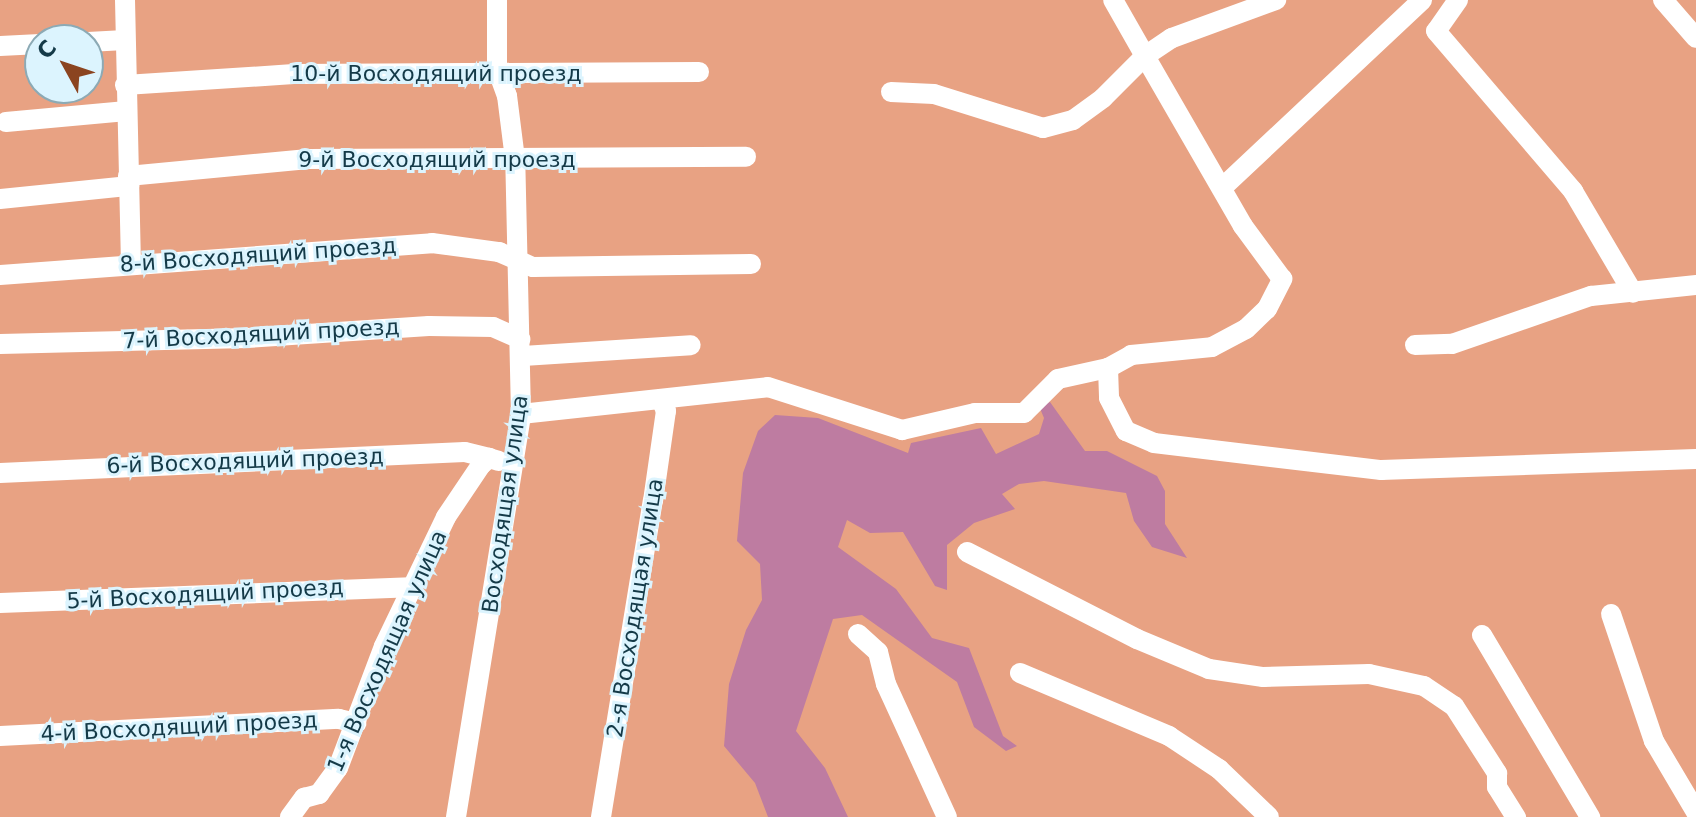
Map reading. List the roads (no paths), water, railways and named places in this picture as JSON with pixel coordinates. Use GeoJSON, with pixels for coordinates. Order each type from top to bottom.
{"type":"FeatureCollection","features":[{"type":"Feature","properties":{"kind":"street"},"geometry":{"type":"LineString","coordinates":[[125,0],[131,264]]}},
{"type":"Feature","properties":{"kind":"street","name":"Восходящая улица"},"geometry":{"type":"LineString","coordinates":[[456,817],[521,414],[522,347],[515,259],[515,159],[507,96],[497,69],[497,0]]}},
{"type":"Feature","properties":{"kind":"street"},"geometry":{"type":"LineString","coordinates":[[521,414],[768,387],[902,430],[975,413],[1024,413],[1058,379],[1108,368],[1131,355],[1212,347],[1246,329],[1267,309],[1282,279],[1243,226],[1113,0]]}},
{"type":"Feature","properties":{"kind":"street"},"geometry":{"type":"LineString","coordinates":[[891,92],[934,94],[1051,129],[1103,98],[1145,56],[1172,38],[1276,0]]}},
{"type":"Feature","properties":{"kind":"street"},"geometry":{"type":"LineString","coordinates":[[1223,187],[1422,0]]}},
{"type":"Feature","properties":{"kind":"street"},"geometry":{"type":"LineString","coordinates":[[1458,0],[1436,31],[1573,191],[1633,293]]}},
{"type":"Feature","properties":{"kind":"street"},"geometry":{"type":"LineString","coordinates":[[1663,0],[1696,38]]}},
{"type":"Feature","properties":{"kind":"street"},"geometry":{"type":"LineString","coordinates":[[104,41],[125,40]]}},
{"type":"Feature","properties":{"kind":"street"},"geometry":{"type":"LineString","coordinates":[[0,46],[24,45]]}},
{"type":"Feature","properties":{"kind":"street","name":"10-й Восходящий проезд"},"geometry":{"type":"LineString","coordinates":[[125,85],[294,74],[497,69],[518,75],[699,72]]}},
{"type":"Feature","properties":{"kind":"street"},"geometry":{"type":"LineString","coordinates":[[6,122],[126,111]]}},
{"type":"Feature","properties":{"kind":"street","name":"9-й Восходящий проезд"},"geometry":{"type":"LineString","coordinates":[[0,199],[308,159],[746,157]]}},
{"type":"Feature","properties":{"kind":"street","name":"8-й Восходящий проезд"},"geometry":{"type":"LineString","coordinates":[[0,275],[432,243],[515,259],[533,267],[751,264]]}},
{"type":"Feature","properties":{"kind":"street"},"geometry":{"type":"LineString","coordinates":[[1415,345],[1452,344],[1591,296],[1696,285]]}},
{"type":"Feature","properties":{"kind":"street","name":"7-й Восходящий проезд"},"geometry":{"type":"LineString","coordinates":[[0,344],[247,338],[429,326],[493,327],[522,347]]}},
{"type":"Feature","properties":{"kind":"street"},"geometry":{"type":"LineString","coordinates":[[522,347],[691,345]]}},
{"type":"Feature","properties":{"kind":"street"},"geometry":{"type":"LineString","coordinates":[[1108,368],[1109,398],[1126,431],[1154,443],[1381,470],[1696,459]]}},
{"type":"Feature","properties":{"kind":"street","name":"2-я Восходящая улица"},"geometry":{"type":"LineString","coordinates":[[601,817],[666,411],[661,399]]}},
{"type":"Feature","properties":{"kind":"street","name":"6-й Восходящий проезд"},"geometry":{"type":"LineString","coordinates":[[0,473],[465,452],[489,458]]}},
{"type":"Feature","properties":{"kind":"street"},"geometry":{"type":"LineString","coordinates":[[489,458],[515,465]]}},
{"type":"Feature","properties":{"kind":"street","name":"1-я Восходящая улица"},"geometry":{"type":"LineString","coordinates":[[290,817],[304,798],[319,794],[338,768],[410,587],[446,517],[489,458]]}},
{"type":"Feature","properties":{"kind":"street"},"geometry":{"type":"LineString","coordinates":[[967,552],[1137,639],[1209,669],[1263,677],[1369,674],[1424,686],[1454,706],[1497,773],[1497,787],[1516,817]]}},
{"type":"Feature","properties":{"kind":"street","name":"5-й Восходящий проезд"},"geometry":{"type":"LineString","coordinates":[[0,603],[410,587]]}},
{"type":"Feature","properties":{"kind":"street"},"geometry":{"type":"LineString","coordinates":[[1611,614],[1654,741],[1696,812]]}},
{"type":"Feature","properties":{"kind":"street"},"geometry":{"type":"LineString","coordinates":[[858,634],[878,652],[916,755],[947,817]]}},
{"type":"Feature","properties":{"kind":"street"},"geometry":{"type":"LineString","coordinates":[[1482,635],[1590,817]]}},
{"type":"Feature","properties":{"kind":"street"},"geometry":{"type":"LineString","coordinates":[[1020,673],[1169,736],[1219,769],[1269,817]]}},
{"type":"Feature","properties":{"kind":"street","name":"4-й Восходящий проезд"},"geometry":{"type":"LineString","coordinates":[[0,736],[339,719],[357,723]]}},
{"type":"Feature","properties":{"kind":"street"},"geometry":{"type":"LineString","coordinates":[[316,817],[319,794]]}}]}
